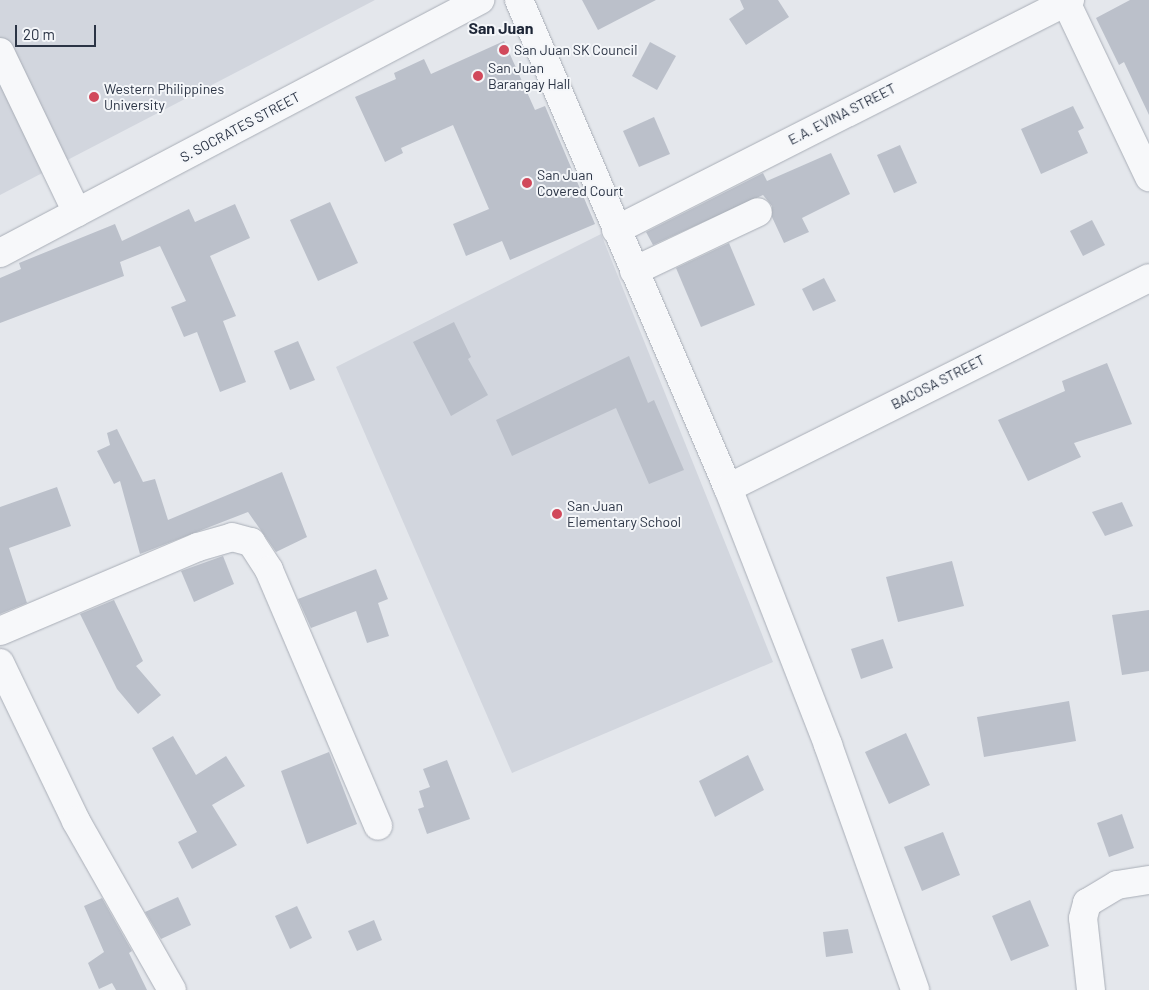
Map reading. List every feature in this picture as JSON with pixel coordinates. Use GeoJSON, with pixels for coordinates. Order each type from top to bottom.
{"type":"FeatureCollection","features":[{"type":"Feature","properties":{"kind":"street","name":"S. SOCRATES STREET"},"geometry":{"type":"LineString","coordinates":[[0,253],[480,0]]}},
{"type":"Feature","properties":{"kind":"street"},"geometry":{"type":"LineString","coordinates":[[519,0],[728,488],[828,745],[915,990]]}},
{"type":"Feature","properties":{"kind":"street"},"geometry":{"type":"LineString","coordinates":[[1068,1],[1149,177]]}},
{"type":"Feature","properties":{"kind":"street","name":"E.A. EVINA STREET"},"geometry":{"type":"LineString","coordinates":[[616,230],[1068,1]]}},
{"type":"Feature","properties":{"kind":"street"},"geometry":{"type":"LineString","coordinates":[[0,52],[77,213]]}},
{"type":"Feature","properties":{"kind":"street"},"geometry":{"type":"LineString","coordinates":[[634,271],[758,212]]}},
{"type":"Feature","properties":{"kind":"street","name":"BACOSA STREET"},"geometry":{"type":"LineString","coordinates":[[728,488],[1149,278]]}},
{"type":"Feature","properties":{"kind":"street"},"geometry":{"type":"LineString","coordinates":[[0,632],[198,547],[232,537],[251,542],[269,570],[378,826]]}},
{"type":"Feature","properties":{"kind":"street"},"geometry":{"type":"LineString","coordinates":[[0,663],[76,821],[172,990]]}},
{"type":"Feature","properties":{"kind":"street"},"geometry":{"type":"LineString","coordinates":[[1091,990],[1082,918],[1087,903],[1117,886],[1149,880]]}},
{"type":"Feature","properties":{"kind":"shaded area","name":"Western Philippines University"},"geometry":{"type":"Polygon","coordinates":[[[0,0],[375,0],[0,195],[0,0]]]}},
{"type":"Feature","properties":{"kind":"shaded area","name":"San Juan Elementary School"},"geometry":{"type":"Polygon","coordinates":[[[601,234],[773,662],[512,773],[336,367],[601,234]]]}},
{"type":"Feature","properties":{"kind":"building"},"geometry":{"type":"Polygon","coordinates":[[[582,0],[656,0],[598,30],[582,0]]]}},
{"type":"Feature","properties":{"kind":"building"},"geometry":{"type":"Polygon","coordinates":[[[740,0],[778,0],[789,17],[746,45],[729,19],[744,9],[740,0]]]}},
{"type":"Feature","properties":{"kind":"building"},"geometry":{"type":"Polygon","coordinates":[[[1130,0],[1149,0],[1149,115],[1124,62],[1119,65],[1096,18],[1130,0]]]}},
{"type":"Feature","properties":{"kind":"building"},"geometry":{"type":"Polygon","coordinates":[[[504,41],[535,110],[545,106],[595,224],[510,260],[502,241],[466,256],[453,224],[489,209],[453,125],[401,148],[403,153],[385,162],[355,97],[396,79],[394,73],[424,59],[431,74],[504,41]]]}},
{"type":"Feature","properties":{"kind":"building"},"geometry":{"type":"Polygon","coordinates":[[[650,42],[676,56],[657,90],[632,76],[650,42]]]}},
{"type":"Feature","properties":{"kind":"building"},"geometry":{"type":"Polygon","coordinates":[[[1073,106],[1084,128],[1078,131],[1088,153],[1041,174],[1021,129],[1073,106]]]}},
{"type":"Feature","properties":{"kind":"building"},"geometry":{"type":"Polygon","coordinates":[[[654,117],[670,154],[639,167],[623,131],[654,117]]]}},
{"type":"Feature","properties":{"kind":"building"},"geometry":{"type":"Polygon","coordinates":[[[900,145],[917,183],[894,193],[877,155],[900,145]]]}},
{"type":"Feature","properties":{"kind":"building"},"geometry":{"type":"Polygon","coordinates":[[[831,153],[850,194],[802,218],[809,232],[784,243],[772,217],[772,206],[763,195],[653,245],[646,232],[763,173],[767,181],[831,153]]]}},
{"type":"Feature","properties":{"kind":"building"},"geometry":{"type":"Polygon","coordinates":[[[330,202],[358,263],[318,281],[290,220],[330,202]]]}},
{"type":"Feature","properties":{"kind":"building"},"geometry":{"type":"Polygon","coordinates":[[[235,204],[250,238],[210,256],[236,316],[223,321],[246,382],[220,392],[197,332],[184,337],[171,307],[186,301],[160,246],[120,262],[124,276],[0,323],[0,278],[21,269],[19,263],[115,224],[122,241],[189,209],[195,222],[235,204]]]}},
{"type":"Feature","properties":{"kind":"building"},"geometry":{"type":"Polygon","coordinates":[[[1092,220],[1105,245],[1083,256],[1070,231],[1092,220]]]}},
{"type":"Feature","properties":{"kind":"building"},"geometry":{"type":"Polygon","coordinates":[[[729,243],[755,305],[701,327],[676,268],[729,243]]]}},
{"type":"Feature","properties":{"kind":"building"},"geometry":{"type":"Polygon","coordinates":[[[824,278],[836,301],[813,311],[802,289],[824,278]]]}},
{"type":"Feature","properties":{"kind":"building"},"geometry":{"type":"Polygon","coordinates":[[[454,322],[471,357],[468,359],[488,395],[451,416],[413,342],[454,322]]]}},
{"type":"Feature","properties":{"kind":"building"},"geometry":{"type":"Polygon","coordinates":[[[298,341],[315,380],[290,390],[274,351],[298,341]]]}},
{"type":"Feature","properties":{"kind":"building"},"geometry":{"type":"Polygon","coordinates":[[[629,356],[648,403],[654,400],[684,470],[649,484],[616,408],[512,456],[496,420],[629,356]]]}},
{"type":"Feature","properties":{"kind":"building"},"geometry":{"type":"Polygon","coordinates":[[[1107,363],[1132,424],[1074,443],[1081,457],[1028,481],[998,420],[1065,391],[1062,381],[1107,363]]]}},
{"type":"Feature","properties":{"kind":"building"},"geometry":{"type":"Polygon","coordinates":[[[117,429],[143,482],[155,479],[168,520],[282,472],[307,537],[276,552],[248,512],[140,554],[120,481],[114,484],[97,451],[110,445],[107,433],[117,429]]]}},
{"type":"Feature","properties":{"kind":"building"},"geometry":{"type":"Polygon","coordinates":[[[57,487],[71,526],[9,548],[27,603],[0,614],[0,507],[57,487]]]}},
{"type":"Feature","properties":{"kind":"building"},"geometry":{"type":"Polygon","coordinates":[[[1122,502],[1133,526],[1105,536],[1092,512],[1122,502]]]}},
{"type":"Feature","properties":{"kind":"building"},"geometry":{"type":"Polygon","coordinates":[[[223,556],[234,584],[194,602],[181,571],[223,556]]]}},
{"type":"Feature","properties":{"kind":"building"},"geometry":{"type":"Polygon","coordinates":[[[952,561],[964,606],[898,622],[886,577],[952,561]]]}},
{"type":"Feature","properties":{"kind":"building"},"geometry":{"type":"Polygon","coordinates":[[[376,569],[388,599],[378,603],[389,636],[367,643],[356,611],[311,628],[298,599],[376,569]]]}},
{"type":"Feature","properties":{"kind":"building"},"geometry":{"type":"Polygon","coordinates":[[[114,600],[143,661],[136,666],[161,695],[138,714],[117,689],[80,614],[114,600]]]}},
{"type":"Feature","properties":{"kind":"building"},"geometry":{"type":"Polygon","coordinates":[[[1149,610],[1149,671],[1122,675],[1112,615],[1149,610]]]}},
{"type":"Feature","properties":{"kind":"building"},"geometry":{"type":"Polygon","coordinates":[[[883,639],[893,668],[861,679],[851,649],[883,639]]]}},
{"type":"Feature","properties":{"kind":"building"},"geometry":{"type":"Polygon","coordinates":[[[1069,701],[1076,741],[984,757],[977,717],[1069,701]]]}},
{"type":"Feature","properties":{"kind":"building"},"geometry":{"type":"Polygon","coordinates":[[[906,733],[930,785],[889,804],[865,752],[906,733]]]}},
{"type":"Feature","properties":{"kind":"building"},"geometry":{"type":"Polygon","coordinates":[[[173,736],[196,775],[226,756],[245,786],[212,805],[237,845],[192,869],[178,842],[197,832],[152,748],[173,736]]]}},
{"type":"Feature","properties":{"kind":"building"},"geometry":{"type":"Polygon","coordinates":[[[329,752],[357,824],[307,844],[281,771],[329,752]]]}},
{"type":"Feature","properties":{"kind":"building"},"geometry":{"type":"Polygon","coordinates":[[[748,755],[764,790],[715,817],[699,781],[748,755]]]}},
{"type":"Feature","properties":{"kind":"building"},"geometry":{"type":"Polygon","coordinates":[[[447,760],[470,819],[427,834],[418,809],[424,807],[419,791],[430,787],[423,769],[447,760]]]}},
{"type":"Feature","properties":{"kind":"building"},"geometry":{"type":"Polygon","coordinates":[[[1122,814],[1134,848],[1109,857],[1097,823],[1122,814]]]}},
{"type":"Feature","properties":{"kind":"building"},"geometry":{"type":"Polygon","coordinates":[[[943,832],[960,875],[922,891],[904,847],[943,832]]]}},
{"type":"Feature","properties":{"kind":"building"},"geometry":{"type":"Polygon","coordinates":[[[178,897],[191,925],[161,939],[145,912],[178,897]]]}},
{"type":"Feature","properties":{"kind":"building"},"geometry":{"type":"Polygon","coordinates":[[[102,898],[132,951],[129,953],[147,990],[116,990],[112,983],[99,989],[88,963],[104,952],[84,906],[102,898]]]}},
{"type":"Feature","properties":{"kind":"building"},"geometry":{"type":"Polygon","coordinates":[[[1030,900],[1049,946],[1011,961],[992,916],[1030,900]]]}},
{"type":"Feature","properties":{"kind":"building"},"geometry":{"type":"Polygon","coordinates":[[[297,906],[312,938],[290,949],[275,916],[297,906]]]}},
{"type":"Feature","properties":{"kind":"building"},"geometry":{"type":"Polygon","coordinates":[[[374,920],[382,940],[357,951],[348,931],[374,920]]]}},
{"type":"Feature","properties":{"kind":"building"},"geometry":{"type":"Polygon","coordinates":[[[848,929],[853,953],[826,957],[823,932],[848,929]]]}},
{"type":"Feature","properties":{"kind":"place","name":"San Juan SK Council"},"geometry":{"type":"Point","coordinates":[504,50]}},
{"type":"Feature","properties":{"kind":"place","name":"San Juan Barangay Hall"},"geometry":{"type":"Point","coordinates":[478,76]}},
{"type":"Feature","properties":{"kind":"place","name":"Western Philippines University"},"geometry":{"type":"Point","coordinates":[94,97]}},
{"type":"Feature","properties":{"kind":"place","name":"San Juan Covered Court"},"geometry":{"type":"Point","coordinates":[527,183]}},
{"type":"Feature","properties":{"kind":"place","name":"San Juan Elementary School"},"geometry":{"type":"Point","coordinates":[557,514]}},
{"type":"Feature","properties":{"kind":"district","name":"San Juan"},"geometry":{"type":"Point","coordinates":[501,28]}}]}
